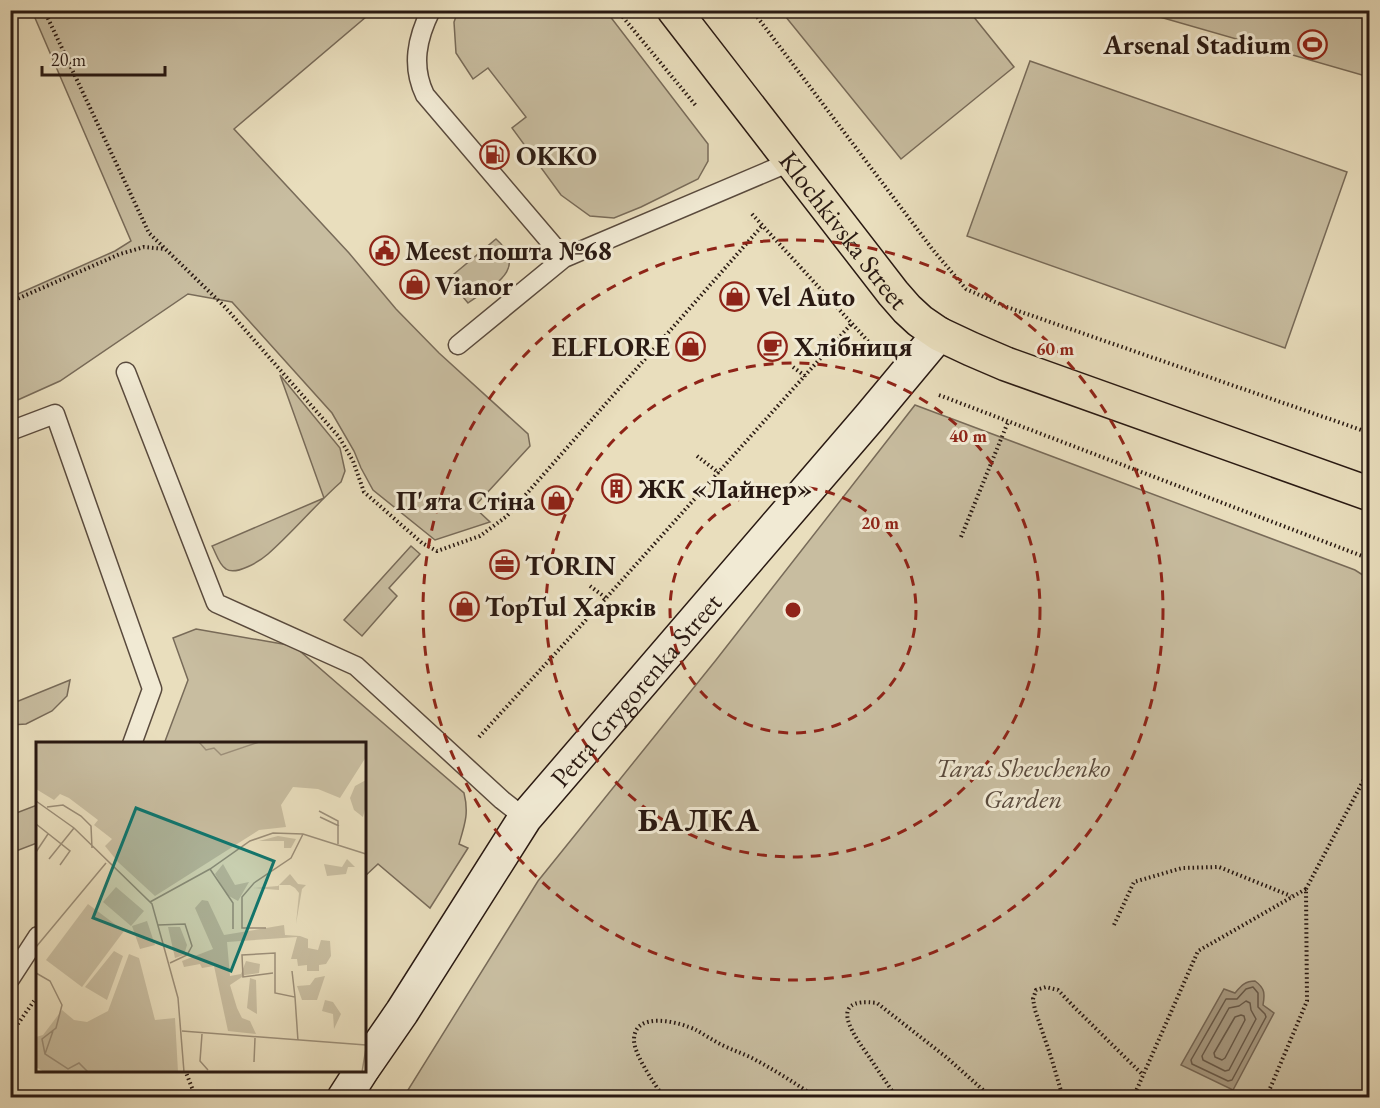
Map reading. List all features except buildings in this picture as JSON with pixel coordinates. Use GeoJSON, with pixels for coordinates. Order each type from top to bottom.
{"type":"FeatureCollection","features":[{"type":"Feature","properties":{"kind":"main road","name":"Klochkivska Street"},"geometry":{"type":"LineString","coordinates":[[674,10],[790,162],[900,301],[920,321],[939,334],[1017,367],[1370,494]]}},
{"type":"Feature","properties":{"kind":"street","name":"Petra Grygorenka Street"},"geometry":{"type":"LineString","coordinates":[[366,1065],[525,818],[939,334]]}},
{"type":"Feature","properties":{"kind":"street","name":"Petra Grygorenka Street"},"geometry":{"type":"LineString","coordinates":[[344,1098],[361,1072]]}},
{"type":"Feature","properties":{"kind":"lane"},"geometry":{"type":"LineString","coordinates":[[430,10],[418,43],[416,63],[419,83],[425,95],[564,258]]}},
{"type":"Feature","properties":{"kind":"lane"},"geometry":{"type":"LineString","coordinates":[[458,345],[564,258],[790,162]]}},
{"type":"Feature","properties":{"kind":"lane"},"geometry":{"type":"LineString","coordinates":[[126,372],[216,603],[356,666],[502,800],[525,818]]}},
{"type":"Feature","properties":{"kind":"lane"},"geometry":{"type":"LineString","coordinates":[[10,431],[55,414],[152,689],[133,742]]}},
{"type":"Feature","properties":{"kind":"lane"},"geometry":{"type":"LineString","coordinates":[[10,979],[36,939]]}},
{"type":"Feature","properties":{"kind":"path"},"geometry":{"type":"LineString","coordinates":[[44,10],[149,233],[225,307],[339,437],[353,461],[364,492],[422,543],[437,551],[480,536],[507,516],[762,226]]}},
{"type":"Feature","properties":{"kind":"path"},"geometry":{"type":"LineString","coordinates":[[617,10],[698,107]]}},
{"type":"Feature","properties":{"kind":"path"},"geometry":{"type":"LineString","coordinates":[[752,10],[933,250],[966,289],[1004,306],[1370,433]]}},
{"type":"Feature","properties":{"kind":"path"},"geometry":{"type":"LineString","coordinates":[[10,302],[120,254],[144,247],[165,249]]}},
{"type":"Feature","properties":{"kind":"path"},"geometry":{"type":"LineString","coordinates":[[475,740],[606,598],[852,323]]}},
{"type":"Feature","properties":{"kind":"path"},"geometry":{"type":"LineString","coordinates":[[793,367],[805,376]]}},
{"type":"Feature","properties":{"kind":"path"},"geometry":{"type":"LineString","coordinates":[[961,537],[1008,422]]}},
{"type":"Feature","properties":{"kind":"path"},"geometry":{"type":"LineString","coordinates":[[697,456],[719,473]]}},
{"type":"Feature","properties":{"kind":"path"},"geometry":{"type":"LineString","coordinates":[[590,586],[606,598]]}},
{"type":"Feature","properties":{"kind":"path"},"geometry":{"type":"LineString","coordinates":[[1266,1098],[1307,1001],[1306,889],[1370,768]]}},
{"type":"Feature","properties":{"kind":"path"},"geometry":{"type":"LineString","coordinates":[[1114,925],[1134,882],[1182,868],[1219,867],[1292,896]]}},
{"type":"Feature","properties":{"kind":"path"},"geometry":{"type":"LineString","coordinates":[[1133,1098],[1198,951],[1306,889]]}},
{"type":"Feature","properties":{"kind":"path"},"geometry":{"type":"LineString","coordinates":[[1063,1098],[1033,999],[1036,990],[1046,987],[1058,990],[1143,1075]]}},
{"type":"Feature","properties":{"kind":"path"},"geometry":{"type":"LineString","coordinates":[[10,1035],[36,999]]}},
{"type":"Feature","properties":{"kind":"path"},"geometry":{"type":"LineString","coordinates":[[897,1098],[855,1038],[848,1024],[849,1008],[856,1004],[865,1002],[877,1004],[946,1057],[992,1098]]}},
{"type":"Feature","properties":{"kind":"path"},"geometry":{"type":"LineString","coordinates":[[664,1098],[636,1048],[634,1040],[636,1032],[644,1022],[675,1022],[694,1029],[775,1071],[817,1098]]}},
{"type":"Feature","properties":{"kind":"path"},"geometry":{"type":"LineString","coordinates":[[185,1072],[196,1098]]}},
{"type":"Feature","properties":{"kind":"green space"},"geometry":{"type":"Polygon","coordinates":[[[32,11],[373,11],[234,129],[349,253],[396,309],[439,353],[528,434],[530,446],[474,507],[490,522],[435,540],[373,490],[332,413],[232,302],[188,294],[60,381],[11,403],[11,297],[115,251],[131,241],[32,11]]]}},
{"type":"Feature","properties":{"kind":"green space"},"geometry":{"type":"Polygon","coordinates":[[[458,11],[606,11],[708,144],[708,161],[698,179],[614,218],[590,216],[561,195],[512,128],[526,117],[488,68],[473,79],[456,53],[454,22],[458,11]]]}},
{"type":"Feature","properties":{"kind":"green space"},"geometry":{"type":"Polygon","coordinates":[[[781,11],[969,11],[1014,67],[901,159],[781,11]]]}},
{"type":"Feature","properties":{"kind":"green space","name":"Arsenal Stadium"},"geometry":{"type":"Polygon","coordinates":[[[1139,11],[1369,11],[1369,77],[1139,11]]]}},
{"type":"Feature","properties":{"kind":"green space"},"geometry":{"type":"Polygon","coordinates":[[[1030,61],[1347,172],[1285,348],[967,236],[1030,61]]]}},
{"type":"Feature","properties":{"kind":"green space"},"geometry":{"type":"Polygon","coordinates":[[[496,239],[506,250],[509,259],[508,268],[504,276],[496,283],[468,303],[448,279],[496,239]]]}},
{"type":"Feature","properties":{"kind":"green space"},"geometry":{"type":"Polygon","coordinates":[[[280,375],[340,448],[345,471],[341,482],[268,554],[248,567],[230,571],[221,565],[212,546],[324,498],[280,375]]]}},
{"type":"Feature","properties":{"kind":"green space","name":"Taras Shevchenko Garden"},"geometry":{"type":"Polygon","coordinates":[[[915,405],[1355,570],[1369,579],[1369,1097],[403,1098],[538,881],[716,660],[915,405]]]}},
{"type":"Feature","properties":{"kind":"green space"},"geometry":{"type":"Polygon","coordinates":[[[411,546],[420,554],[389,588],[397,596],[362,636],[344,620],[411,546]]]}},
{"type":"Feature","properties":{"kind":"green space"},"geometry":{"type":"Polygon","coordinates":[[[196,629],[294,646],[464,793],[466,818],[459,844],[468,848],[430,908],[378,864],[366,875],[366,742],[165,742],[188,680],[173,638],[196,629]]]}},
{"type":"Feature","properties":{"kind":"green space"},"geometry":{"type":"Polygon","coordinates":[[[70,680],[67,696],[52,711],[26,724],[11,725],[11,704],[70,680]]]}},
{"type":"Feature","properties":{"kind":"green space"},"geometry":{"type":"Polygon","coordinates":[[[36,805],[36,843],[11,853],[11,815],[36,805]]]}},
{"type":"Feature","properties":{"kind":"water"},"geometry":{"type":"Polygon","coordinates":[[[1255,981],[1264,992],[1263,1005],[1274,1013],[1233,1090],[1181,1065],[1224,989],[1235,993],[1246,983],[1255,981]]]}},
{"type":"Feature","properties":{"kind":"place","name":"Arsenal Stadium"},"geometry":{"type":"Point","coordinates":[1312,44]}},
{"type":"Feature","properties":{"kind":"place","name":"OKKO"},"geometry":{"type":"Point","coordinates":[495,155]}},
{"type":"Feature","properties":{"kind":"place","name":"Meest пошта №68"},"geometry":{"type":"Point","coordinates":[384,250]}},
{"type":"Feature","properties":{"kind":"place","name":"Vianor"},"geometry":{"type":"Point","coordinates":[414,285]}},
{"type":"Feature","properties":{"kind":"place","name":"Vel Auto"},"geometry":{"type":"Point","coordinates":[735,296]}},
{"type":"Feature","properties":{"kind":"place","name":"ELFLORE"},"geometry":{"type":"Point","coordinates":[691,346]}},
{"type":"Feature","properties":{"kind":"place","name":"Хлібниця"},"geometry":{"type":"Point","coordinates":[773,346]}},
{"type":"Feature","properties":{"kind":"place","name":"ЖК «Лайнер»"},"geometry":{"type":"Point","coordinates":[617,488]}},
{"type":"Feature","properties":{"kind":"place","name":"П'ята Стіна"},"geometry":{"type":"Point","coordinates":[556,500]}},
{"type":"Feature","properties":{"kind":"place","name":"TORIN"},"geometry":{"type":"Point","coordinates":[504,565]}},
{"type":"Feature","properties":{"kind":"place","name":"TopTul Харків"},"geometry":{"type":"Point","coordinates":[464,606]}},
{"type":"Feature","properties":{"kind":"district","name":"БАЛКА"},"geometry":{"type":"Point","coordinates":[699,819]}}]}
